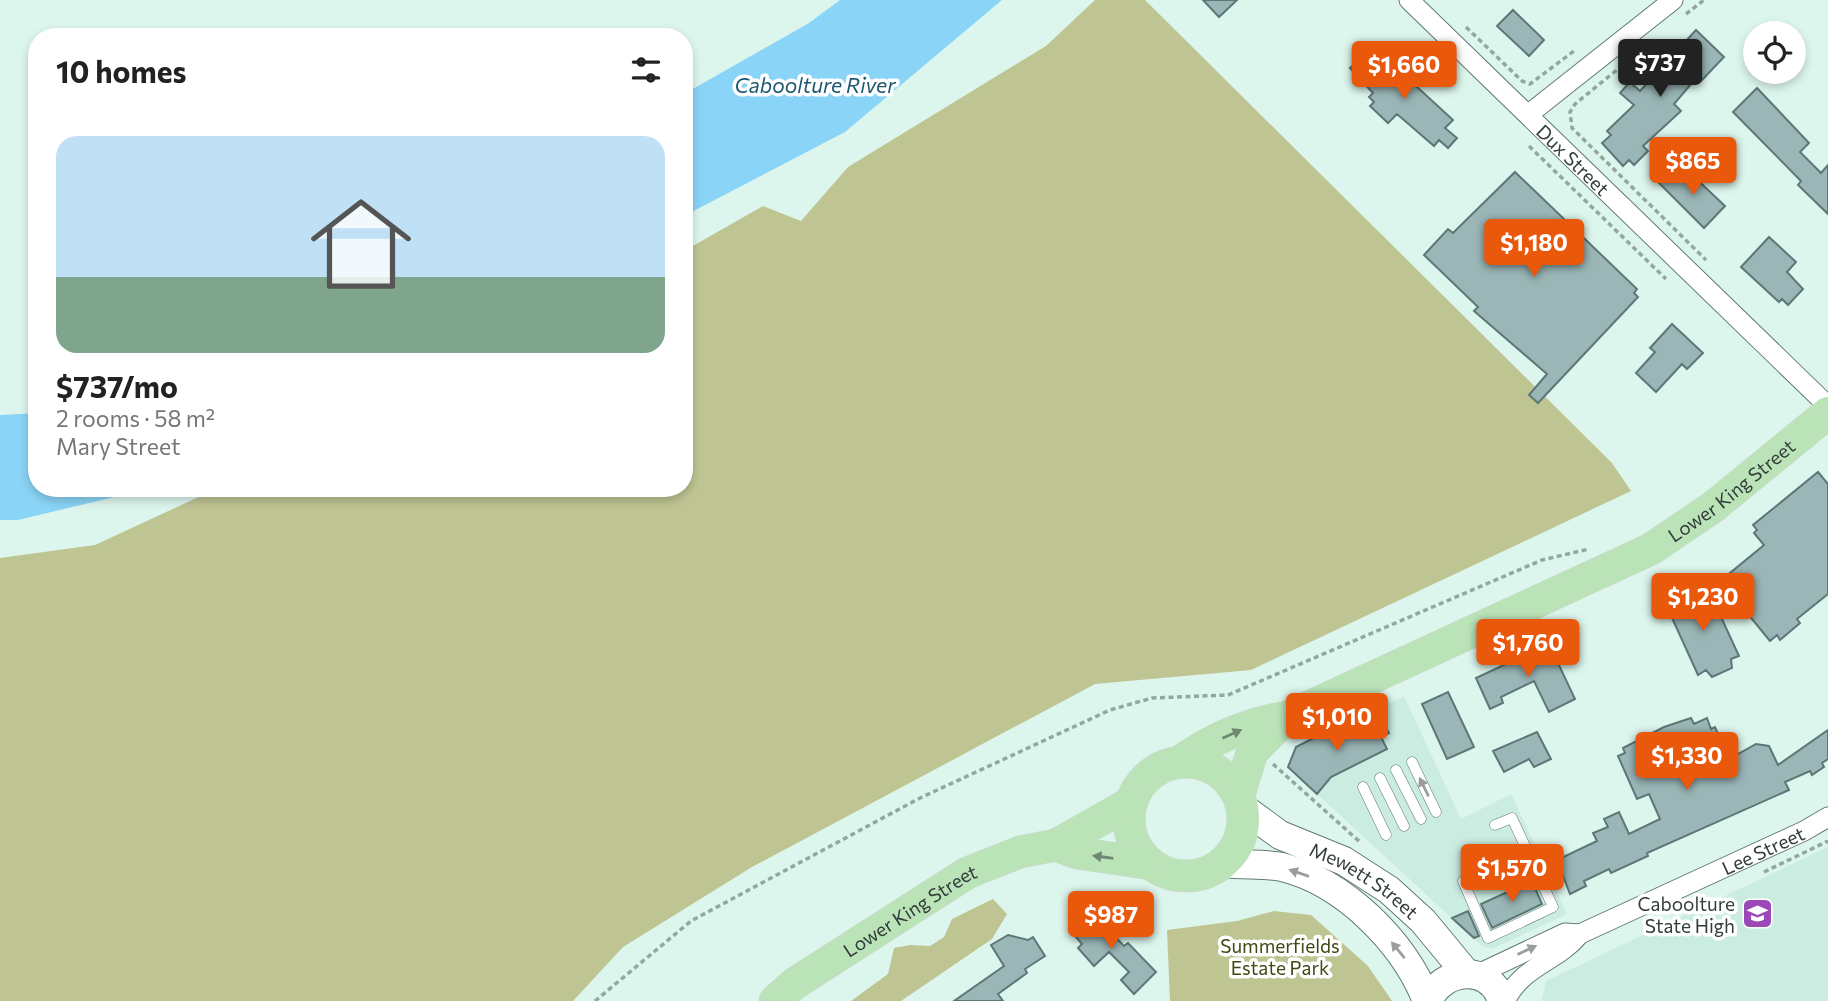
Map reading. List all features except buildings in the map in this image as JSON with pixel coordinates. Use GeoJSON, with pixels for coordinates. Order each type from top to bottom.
{"type":"FeatureCollection","features":[{"type":"Feature","properties":{"kind":"main road","name":"Lower King Street"},"geometry":{"type":"LineString","coordinates":[[1287,717],[1651,548],[1713,507],[1828,413]]}},
{"type":"Feature","properties":{"kind":"main road"},"geometry":{"type":"LineString","coordinates":[[1287,717],[1252,752],[1241,802],[1240,838],[1223,863],[1210,871],[1187,876],[1164,872],[1151,864],[1139,851],[1131,836],[1129,819],[1132,802],[1139,787],[1150,774],[1259,722],[1287,717]]}},
{"type":"Feature","properties":{"kind":"main road"},"geometry":{"type":"LineString","coordinates":[[1181,761],[1202,764],[1222,773],[1241,802]]}},
{"type":"Feature","properties":{"kind":"main road","name":"Lower King Street"},"geometry":{"type":"LineString","coordinates":[[775,1001],[794,984],[967,873],[1020,852],[1056,845],[1132,802]]}},
{"type":"Feature","properties":{"kind":"main road","name":"Mewett Street"},"geometry":{"type":"LineString","coordinates":[[1241,802],[1280,835],[1343,861],[1389,890],[1423,920],[1471,974],[1494,986],[1503,1001]]}},
{"type":"Feature","properties":{"kind":"main road","name":"Lower King Street"},"geometry":{"type":"LineString","coordinates":[[1056,845],[1077,853],[1151,864]]}},
{"type":"Feature","properties":{"kind":"main road","name":"Mewett Street"},"geometry":{"type":"LineString","coordinates":[[1223,863],[1280,867],[1320,881],[1357,909],[1393,943],[1410,965],[1428,1001]]}},
{"type":"Feature","properties":{"kind":"main road"},"geometry":{"type":"LineString","coordinates":[[1428,1001],[1438,984],[1446,978],[1471,974]]}},
{"type":"Feature","properties":{"kind":"street","name":"Dux Street"},"geometry":{"type":"LineString","coordinates":[[1409,0],[1828,406]]}},
{"type":"Feature","properties":{"kind":"street"},"geometry":{"type":"LineString","coordinates":[[1529,114],[1678,9]]}},
{"type":"Feature","properties":{"kind":"street","name":"Lee Street"},"geometry":{"type":"LineString","coordinates":[[1503,1001],[1528,970],[1570,946],[1580,934],[1804,831],[1828,817]]}},
{"type":"Feature","properties":{"kind":"street","name":"Lee Street"},"geometry":{"type":"LineString","coordinates":[[1471,974],[1565,933],[1580,934]]}},
{"type":"Feature","properties":{"kind":"lane"},"geometry":{"type":"LineString","coordinates":[[1412,762],[1436,812]]}},
{"type":"Feature","properties":{"kind":"lane"},"geometry":{"type":"LineString","coordinates":[[1396,770],[1421,819]]}},
{"type":"Feature","properties":{"kind":"lane"},"geometry":{"type":"LineString","coordinates":[[1380,778],[1404,826]]}},
{"type":"Feature","properties":{"kind":"lane"},"geometry":{"type":"LineString","coordinates":[[1363,787],[1386,835]]}},
{"type":"Feature","properties":{"kind":"lane"},"geometry":{"type":"LineString","coordinates":[[1463,881],[1489,938],[1553,907],[1512,818],[1495,825]]}},
{"type":"Feature","properties":{"kind":"path"},"geometry":{"type":"LineString","coordinates":[[1678,9],[1704,0]]}},
{"type":"Feature","properties":{"kind":"path"},"geometry":{"type":"LineString","coordinates":[[1457,19],[1522,81],[1530,84],[1574,51]]}},
{"type":"Feature","properties":{"kind":"path"},"geometry":{"type":"LineString","coordinates":[[1629,61],[1575,104],[1570,112],[1570,123],[1710,263]]}},
{"type":"Feature","properties":{"kind":"path"},"geometry":{"type":"LineString","coordinates":[[1529,146],[1665,279]]}},
{"type":"Feature","properties":{"kind":"path"},"geometry":{"type":"LineString","coordinates":[[595,1001],[691,921],[920,798],[1110,710],[1152,698],[1228,695],[1542,560],[1600,547]]}},
{"type":"Feature","properties":{"kind":"path"},"geometry":{"type":"LineString","coordinates":[[1752,877],[1828,841]]}},
{"type":"Feature","properties":{"kind":"shaded area"},"geometry":{"type":"Polygon","coordinates":[[[1404,696],[1461,819],[1511,794],[1567,914],[1492,949],[1483,947],[1288,767],[1296,747],[1404,696]]]}},
{"type":"Feature","properties":{"kind":"shaded area","name":"Caboolture State High"},"geometry":{"type":"Polygon","coordinates":[[[1828,847],[1828,1001],[1542,1001],[1546,981],[1828,847]]]}},
{"type":"Feature","properties":{"kind":"green space"},"geometry":{"type":"Polygon","coordinates":[[[1095,0],[1145,0],[1612,463],[1631,491],[1251,670],[1095,684],[752,867],[623,947],[573,1001],[0,1001],[0,558],[95,545],[199,497],[693,497],[693,246],[763,206],[801,221],[848,167],[1046,46],[1095,0]]]}},
{"type":"Feature","properties":{"kind":"green space"},"geometry":{"type":"Polygon","coordinates":[[[993,899],[1007,914],[992,939],[901,1001],[851,1001],[888,974],[894,948],[910,945],[930,946],[944,937],[952,919],[993,899]]]}},
{"type":"Feature","properties":{"kind":"green space","name":"Summerfields Estate Park"},"geometry":{"type":"Polygon","coordinates":[[[1274,911],[1311,915],[1368,966],[1392,1001],[1170,1001],[1167,930],[1237,921],[1274,911]]]}},
{"type":"Feature","properties":{"kind":"water","name":"Caboolture River"},"geometry":{"type":"Polygon","coordinates":[[[840,0],[1002,0],[845,132],[693,211],[693,89],[809,23],[840,0]]]}},
{"type":"Feature","properties":{"kind":"water"},"geometry":{"type":"Polygon","coordinates":[[[28,413],[28,497],[114,497],[18,520],[0,520],[0,415],[28,413]]]}},
{"type":"Feature","properties":{"kind":"place","name":"Caboolture State High"},"geometry":{"type":"Point","coordinates":[1758,914]}}]}
